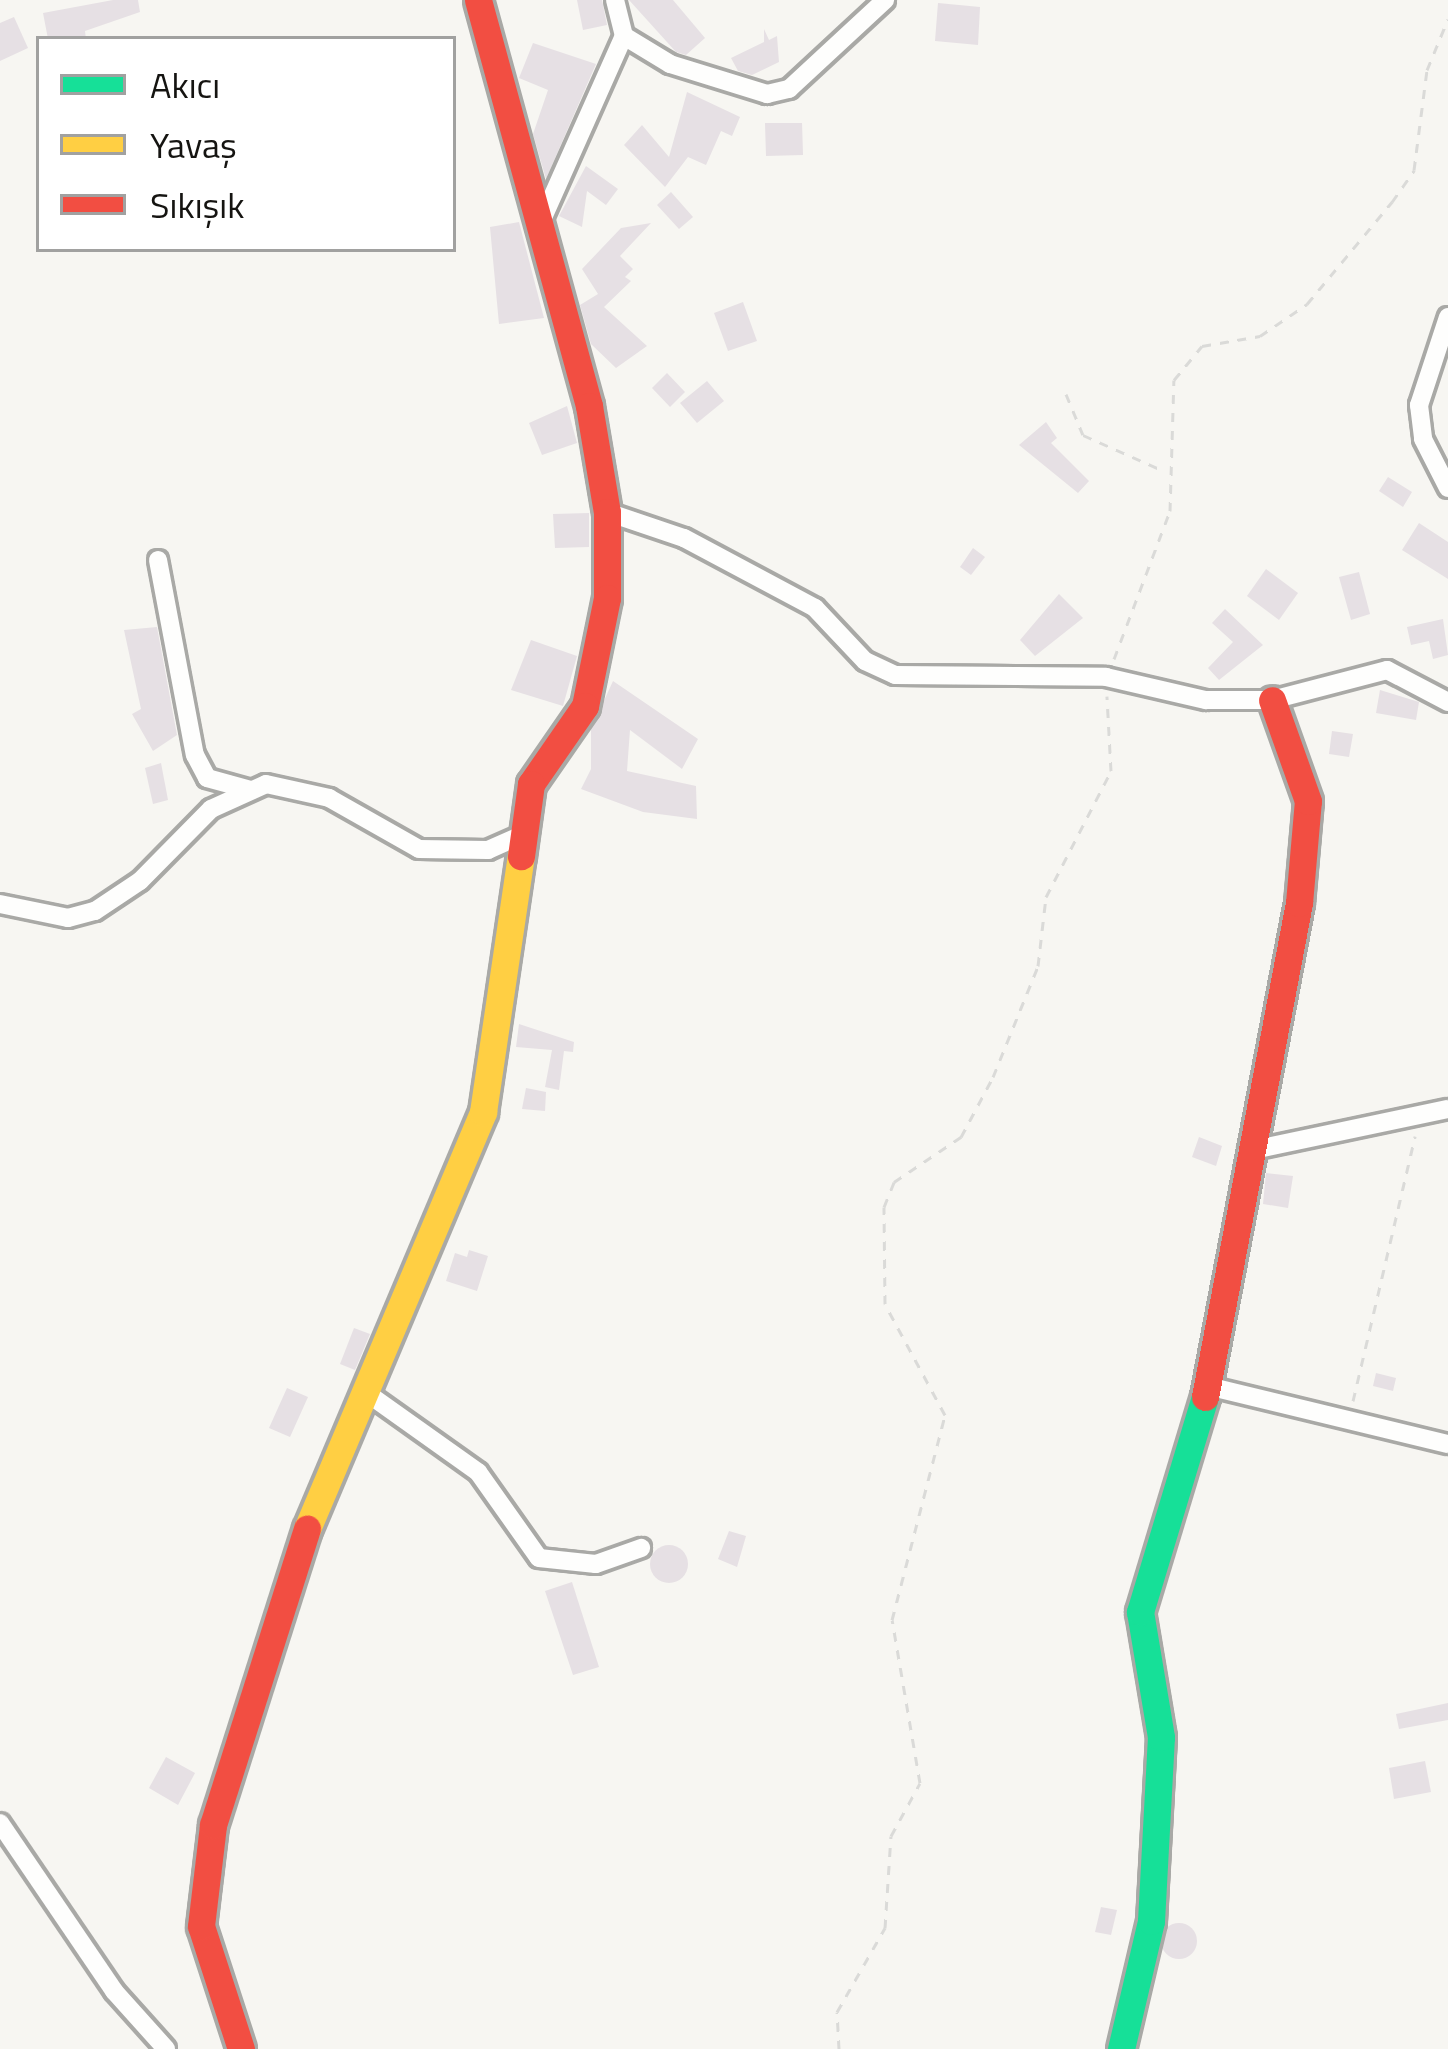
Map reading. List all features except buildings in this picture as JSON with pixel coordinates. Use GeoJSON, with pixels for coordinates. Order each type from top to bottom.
{"type":"FeatureCollection","features":[{"type":"Feature","properties":{"kind":"street"},"geometry":{"type":"LineString","coordinates":[[241,2049],[201,1926],[213,1826],[284,1583],[482,1112],[531,784],[585,706],[608,598],[608,512],[541,222],[502,108],[478,0]]}},
{"type":"Feature","properties":{"kind":"street"},"geometry":{"type":"LineString","coordinates":[[541,222],[623,36],[615,0]]}},
{"type":"Feature","properties":{"kind":"street"},"geometry":{"type":"LineString","coordinates":[[623,36],[670,64],[767,94],[789,89],[885,0]]}},
{"type":"Feature","properties":{"kind":"street"},"geometry":{"type":"LineString","coordinates":[[1448,316],[1419,405],[1423,439],[1448,488]]}},
{"type":"Feature","properties":{"kind":"street"},"geometry":{"type":"LineString","coordinates":[[608,512],[684,538],[815,608],[865,661],[895,675],[1106,676],[1206,700],[1272,700],[1387,670],[1448,702]]}},
{"type":"Feature","properties":{"kind":"street"},"geometry":{"type":"LineString","coordinates":[[158,560],[195,755],[207,778],[251,790]]}},
{"type":"Feature","properties":{"kind":"street"},"geometry":{"type":"LineString","coordinates":[[1121,2049],[1151,1921],[1161,1737],[1140,1612],[1144,1576],[1208,1386],[1248,1151],[1298,903],[1308,801],[1272,700]]}},
{"type":"Feature","properties":{"kind":"street"},"geometry":{"type":"LineString","coordinates":[[0,904],[68,917],[95,911],[140,881],[182,832],[266,784],[329,798],[419,849],[488,850],[521,835]]}},
{"type":"Feature","properties":{"kind":"street"},"geometry":{"type":"LineString","coordinates":[[1248,1151],[1448,1109]]}},
{"type":"Feature","properties":{"kind":"street"},"geometry":{"type":"LineString","coordinates":[[1208,1386],[1448,1444]]}},
{"type":"Feature","properties":{"kind":"street"},"geometry":{"type":"LineString","coordinates":[[364,1391],[478,1472],[539,1558],[596,1564],[641,1548]]}},
{"type":"Feature","properties":{"kind":"street"},"geometry":{"type":"LineString","coordinates":[[0,1823],[114,1991],[166,2049]]}},
{"type":"Feature","properties":{"kind":"path"},"geometry":{"type":"LineString","coordinates":[[839,2049],[837,2012],[885,1928],[891,1836],[920,1783],[892,1620],[945,1414],[885,1304],[884,1207],[894,1182],[961,1137],[993,1077],[1038,967],[1046,897],[1111,771],[1106,676],[1162,549],[1170,511],[1166,472],[1174,380],[1202,346],[1260,336],[1307,304],[1414,170],[1427,70],[1448,20]]}},
{"type":"Feature","properties":{"kind":"path"},"geometry":{"type":"LineString","coordinates":[[1066,394],[1083,435],[1166,472]]}},
{"type":"Feature","properties":{"kind":"path"},"geometry":{"type":"LineString","coordinates":[[1348,1420],[1420,1115]]}},
{"type":"Feature","properties":{"kind":"traffic: fast"},"geometry":{"type":"LineString","coordinates":[[1121,2049],[1151,1921],[1161,1737],[1140,1612],[1205,1397]]}},
{"type":"Feature","properties":{"kind":"traffic: slow"},"geometry":{"type":"LineString","coordinates":[[307,1529],[483,1112],[521,856]]}},
{"type":"Feature","properties":{"kind":"traffic: jam"},"geometry":{"type":"LineString","coordinates":[[478,0],[589,406],[607,512],[607,598],[585,706],[531,784],[521,856]]}},
{"type":"Feature","properties":{"kind":"traffic: jam"},"geometry":{"type":"LineString","coordinates":[[1205,1397],[1299,903],[1308,801],[1272,700]]}},
{"type":"Feature","properties":{"kind":"traffic: jam"},"geometry":{"type":"LineString","coordinates":[[241,2049],[201,1926],[213,1825],[307,1529]]}}]}
